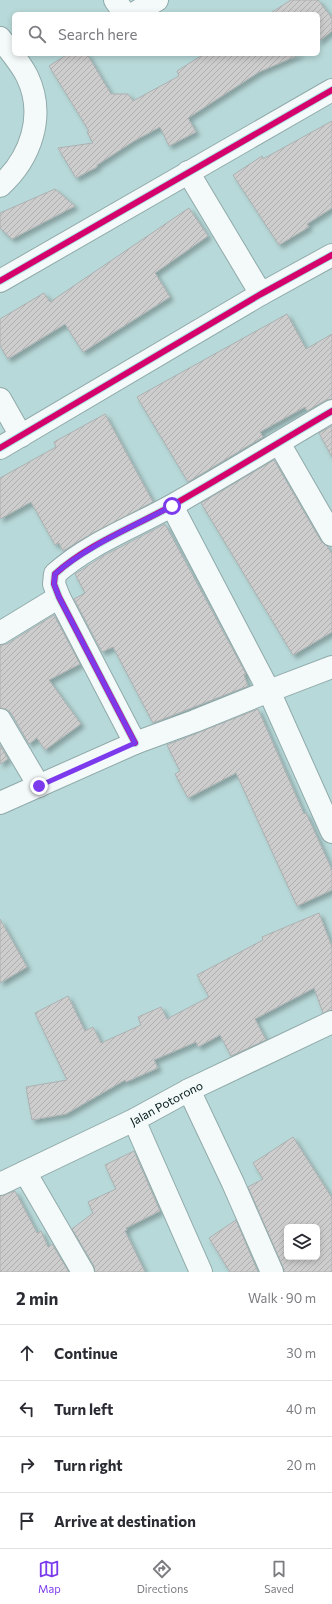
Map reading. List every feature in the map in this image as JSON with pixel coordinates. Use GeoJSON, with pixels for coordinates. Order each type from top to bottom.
{"type":"FeatureCollection","features":[{"type":"Feature","properties":{"kind":"street"},"geometry":{"type":"LineString","coordinates":[[115,0],[124,12]]}},
{"type":"Feature","properties":{"kind":"street"},"geometry":{"type":"LineString","coordinates":[[136,12],[157,0]]}},
{"type":"Feature","properties":{"kind":"street"},"geometry":{"type":"LineString","coordinates":[[0,38],[12,55]]}},
{"type":"Feature","properties":{"kind":"street"},"geometry":{"type":"LineString","coordinates":[[0,186],[10,177],[30,146],[37,116],[34,97],[27,76],[13,56]]}},
{"type":"Feature","properties":{"kind":"street"},"geometry":{"type":"LineString","coordinates":[[0,281],[332,90]]}},
{"type":"Feature","properties":{"kind":"street"},"geometry":{"type":"LineString","coordinates":[[188,172],[261,294]]}},
{"type":"Feature","properties":{"kind":"street"},"geometry":{"type":"LineString","coordinates":[[0,448],[261,294],[332,255]]}},
{"type":"Feature","properties":{"kind":"street"},"geometry":{"type":"LineString","coordinates":[[0,399],[21,436]]}},
{"type":"Feature","properties":{"kind":"street"},"geometry":{"type":"LineString","coordinates":[[135,743],[59,597],[54,584],[55,574],[64,566],[103,542],[172,506],[332,411]]}},
{"type":"Feature","properties":{"kind":"street"},"geometry":{"type":"LineString","coordinates":[[279,443],[332,536]]}},
{"type":"Feature","properties":{"kind":"street"},"geometry":{"type":"LineString","coordinates":[[172,506],[269,691],[332,832]]}},
{"type":"Feature","properties":{"kind":"street"},"geometry":{"type":"LineString","coordinates":[[0,633],[59,597]]}},
{"type":"Feature","properties":{"kind":"street"},"geometry":{"type":"LineString","coordinates":[[0,803],[135,743],[195,722],[332,667]]}},
{"type":"Feature","properties":{"kind":"street"},"geometry":{"type":"LineString","coordinates":[[0,720],[39,786]]}},
{"type":"Feature","properties":{"kind":"street","name":"Jalan Potorono"},"geometry":{"type":"LineString","coordinates":[[0,1184],[134,1120],[190,1090],[332,1022]]}},
{"type":"Feature","properties":{"kind":"street"},"geometry":{"type":"LineString","coordinates":[[190,1090],[272,1272]]}},
{"type":"Feature","properties":{"kind":"street"},"geometry":{"type":"LineString","coordinates":[[134,1120],[201,1272]]}},
{"type":"Feature","properties":{"kind":"street"},"geometry":{"type":"LineString","coordinates":[[25,1172],[83,1272]]}},
{"type":"Feature","properties":{"kind":"building"},"geometry":{"type":"Polygon","coordinates":[[[291,0],[318,0],[332,18],[332,31],[320,40],[320,12],[272,12],[291,0]]]}},
{"type":"Feature","properties":{"kind":"building"},"geometry":{"type":"Polygon","coordinates":[[[65,56],[88,56],[111,94],[128,94],[133,101],[179,76],[177,71],[201,56],[296,56],[259,72],[188,118],[196,132],[169,146],[160,127],[134,141],[97,165],[97,167],[76,178],[58,148],[93,143],[87,132],[89,131],[49,66],[65,56]]]}},
{"type":"Feature","properties":{"kind":"building"},"geometry":{"type":"Polygon","coordinates":[[[332,121],[332,208],[307,224],[309,227],[279,245],[233,175],[262,156],[263,159],[332,121]]]}},
{"type":"Feature","properties":{"kind":"building"},"geometry":{"type":"Polygon","coordinates":[[[55,189],[75,206],[12,239],[0,228],[0,213],[55,189]]]}},
{"type":"Feature","properties":{"kind":"building"},"geometry":{"type":"Polygon","coordinates":[[[189,208],[208,236],[155,273],[170,297],[83,352],[65,324],[8,359],[0,346],[0,319],[44,293],[50,302],[189,208]]]}},
{"type":"Feature","properties":{"kind":"building"},"geometry":{"type":"Polygon","coordinates":[[[287,314],[306,349],[332,334],[332,399],[326,400],[307,411],[305,407],[260,432],[263,437],[188,482],[137,397],[287,314]]]}},
{"type":"Feature","properties":{"kind":"building"},"geometry":{"type":"Polygon","coordinates":[[[105,414],[153,502],[91,534],[63,551],[59,543],[55,545],[31,502],[0,519],[0,478],[56,447],[54,442],[105,414]]]}},
{"type":"Feature","properties":{"kind":"building"},"geometry":{"type":"Polygon","coordinates":[[[332,426],[332,457],[319,433],[332,426]]]}},
{"type":"Feature","properties":{"kind":"building"},"geometry":{"type":"Polygon","coordinates":[[[274,460],[321,541],[327,546],[332,554],[332,632],[293,655],[201,503],[274,460]]]}},
{"type":"Feature","properties":{"kind":"building"},"geometry":{"type":"Polygon","coordinates":[[[165,524],[246,674],[244,675],[248,686],[153,723],[113,647],[102,652],[74,599],[85,593],[75,574],[103,556],[165,524]]]}},
{"type":"Feature","properties":{"kind":"building"},"geometry":{"type":"Polygon","coordinates":[[[54,615],[80,664],[49,680],[81,724],[45,750],[37,738],[29,744],[11,713],[6,709],[0,708],[0,645],[7,644],[54,615]]]}},
{"type":"Feature","properties":{"kind":"building"},"geometry":{"type":"Polygon","coordinates":[[[258,709],[304,814],[306,813],[332,870],[332,890],[297,906],[236,773],[188,798],[175,774],[180,771],[167,745],[258,709]]]}},
{"type":"Feature","properties":{"kind":"building"},"geometry":{"type":"Polygon","coordinates":[[[0,745],[8,759],[0,764],[0,745]]]}},
{"type":"Feature","properties":{"kind":"building"},"geometry":{"type":"Polygon","coordinates":[[[319,913],[332,947],[332,1010],[323,1013],[314,988],[255,1019],[266,1040],[231,1056],[220,1035],[198,1047],[196,1042],[154,1060],[158,1068],[126,1082],[125,1080],[66,1114],[32,1120],[26,1087],[67,1080],[35,1013],[68,996],[85,1031],[93,1027],[101,1043],[141,1025],[138,1017],[161,1007],[167,1019],[209,997],[197,975],[263,940],[262,937],[319,913]]]}},
{"type":"Feature","properties":{"kind":"building"},"geometry":{"type":"Polygon","coordinates":[[[0,919],[27,967],[0,983],[0,919]]]}},
{"type":"Feature","properties":{"kind":"building"},"geometry":{"type":"Polygon","coordinates":[[[293,1137],[332,1198],[332,1272],[284,1272],[248,1187],[263,1179],[253,1163],[293,1137]]]}},
{"type":"Feature","properties":{"kind":"building"},"geometry":{"type":"Polygon","coordinates":[[[134,1151],[160,1211],[126,1228],[127,1230],[125,1231],[145,1272],[95,1272],[94,1266],[72,1229],[93,1213],[88,1202],[116,1189],[105,1165],[134,1151]]]}},
{"type":"Feature","properties":{"kind":"building"},"geometry":{"type":"Polygon","coordinates":[[[15,1191],[37,1233],[41,1231],[48,1247],[52,1244],[69,1272],[0,1272],[0,1196],[15,1191]]]}},
{"type":"Feature","properties":{"kind":"building"},"geometry":{"type":"Polygon","coordinates":[[[236,1220],[258,1272],[230,1272],[209,1238],[236,1220]]]}},
{"type":"Feature","properties":{"kind":"cycle path"},"geometry":{"type":"LineString","coordinates":[[0,281],[332,90]]}},
{"type":"Feature","properties":{"kind":"cycle path"},"geometry":{"type":"LineString","coordinates":[[0,448],[261,294],[332,255]]}},
{"type":"Feature","properties":{"kind":"cycle path"},"geometry":{"type":"LineString","coordinates":[[135,743],[59,597],[54,584],[55,574],[68,563],[112,536],[173,505],[332,411]]}},
{"type":"Feature","properties":{"kind":"route"},"geometry":{"type":"LineString","coordinates":[[39,786],[135,743],[59,597],[54,584],[55,574],[64,566],[103,542],[172,506]]}}]}
